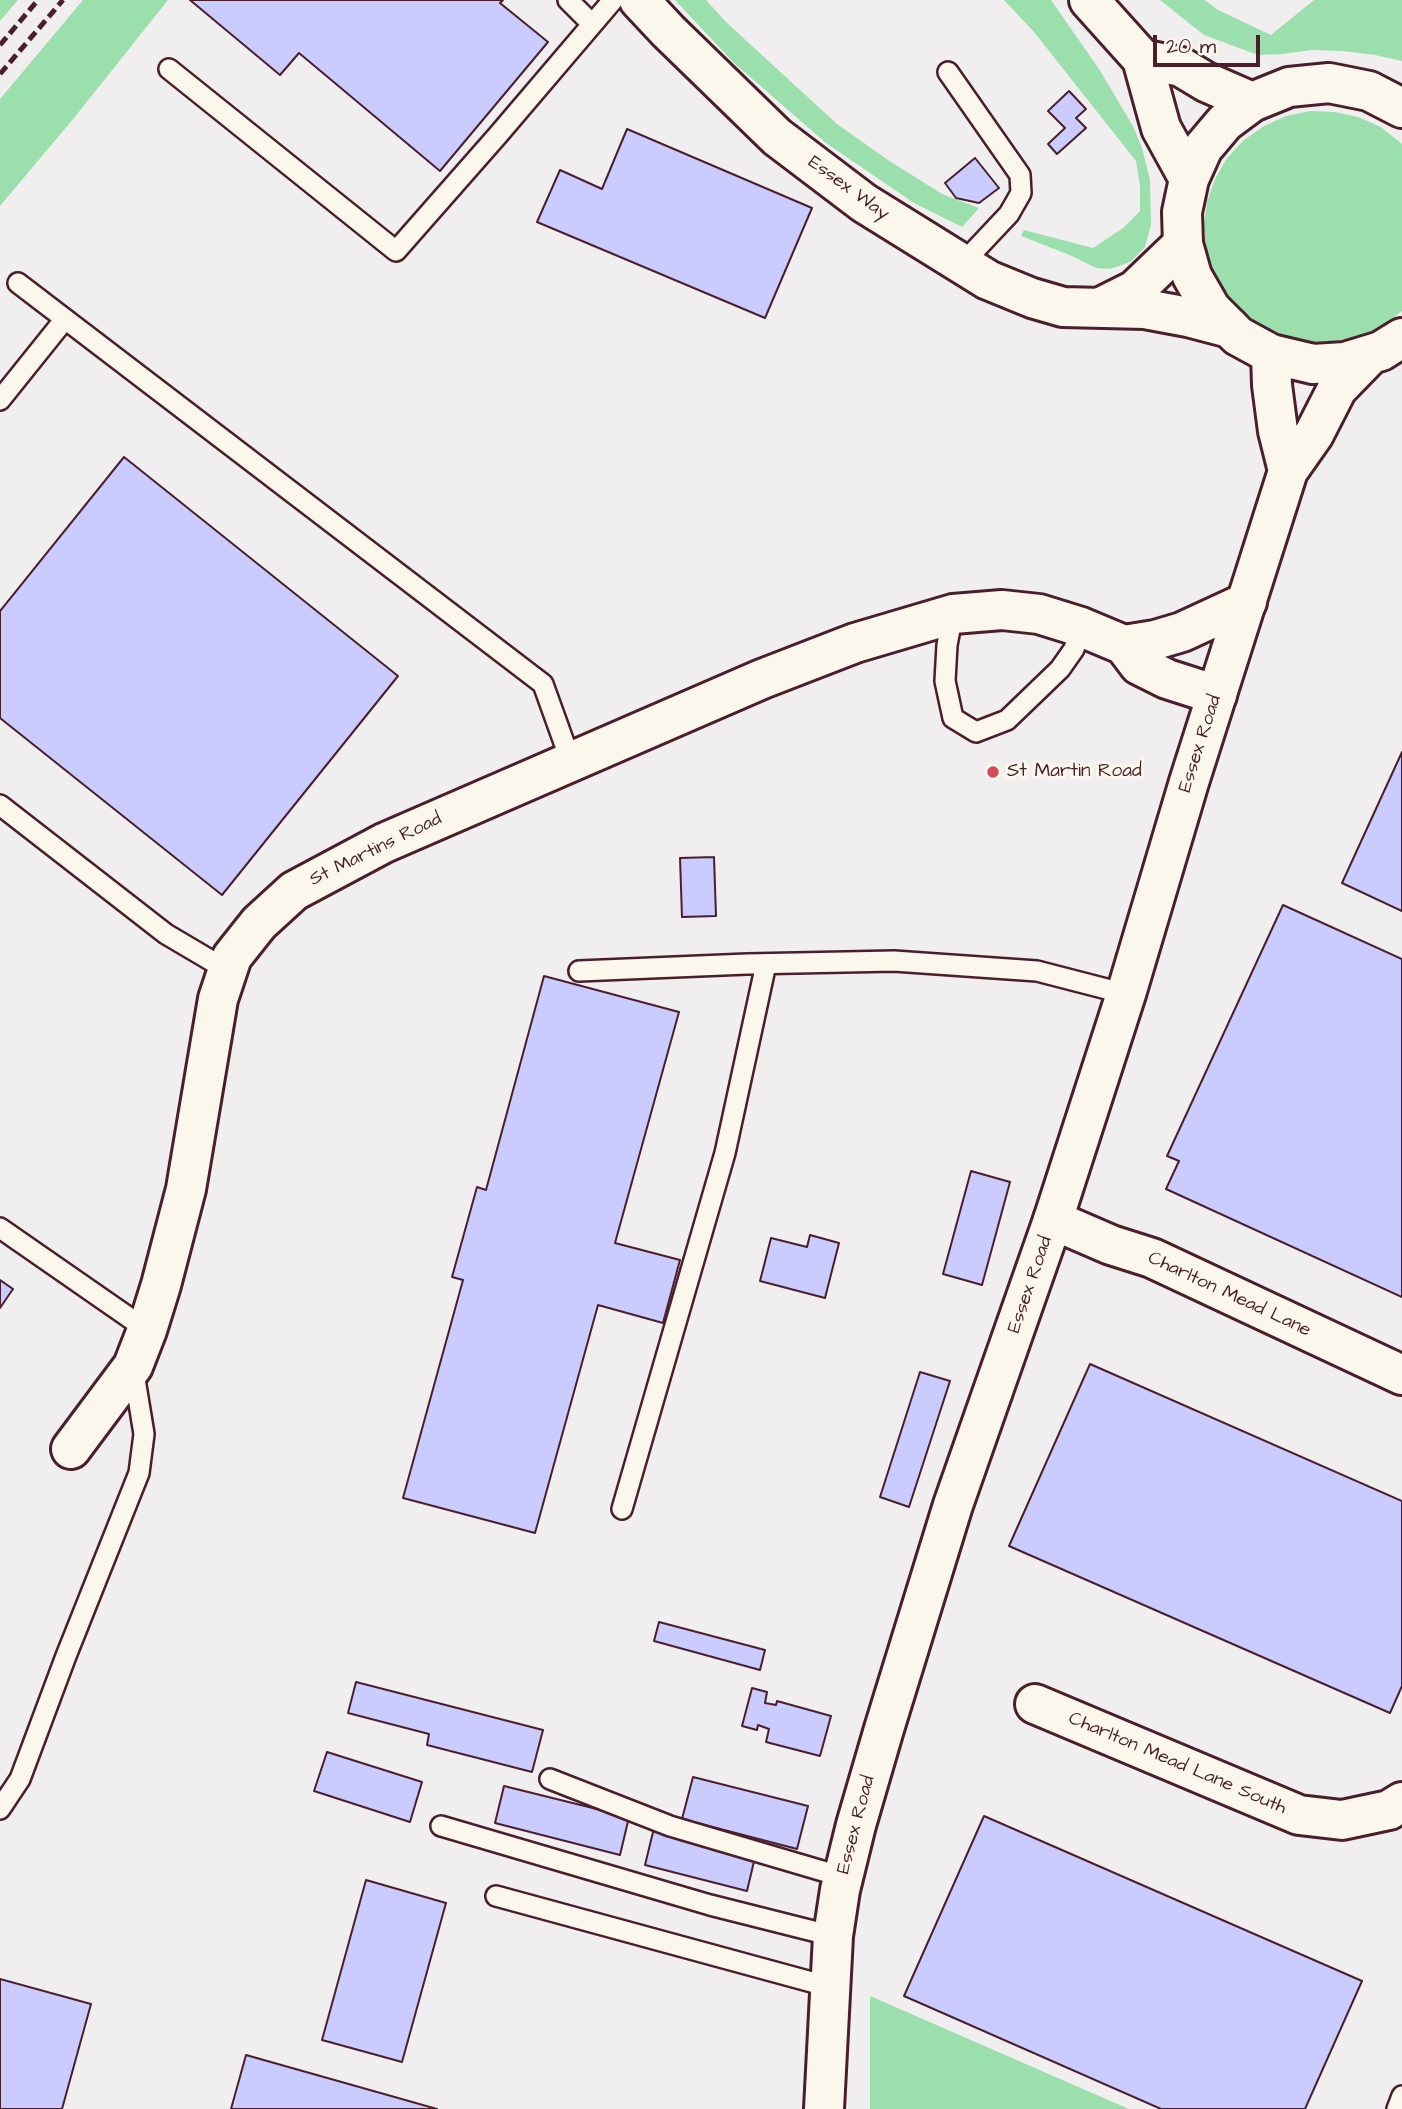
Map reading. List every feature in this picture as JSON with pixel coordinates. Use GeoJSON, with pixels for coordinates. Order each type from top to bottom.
{"type":"FeatureCollection","features":[{"type":"Feature","properties":{"kind":"street","name":"Essex Way"},"geometry":{"type":"LineString","coordinates":[[639,0],[777,137],[864,204],[988,280],[1032,298],[1063,306],[1145,309],[1230,328]]}},
{"type":"Feature","properties":{"kind":"street"},"geometry":{"type":"LineString","coordinates":[[1089,0],[1142,59],[1161,128],[1189,179]]}},
{"type":"Feature","properties":{"kind":"street"},"geometry":{"type":"LineString","coordinates":[[1142,59],[1181,67],[1206,82],[1252,102]]}},
{"type":"Feature","properties":{"kind":"street"},"geometry":{"type":"LineString","coordinates":[[1387,346],[1345,362],[1313,364],[1271,354],[1238,336],[1211,309],[1192,276],[1183,244],[1182,212],[1189,179],[1203,148],[1224,122],[1252,102],[1289,87],[1329,83],[1368,91],[1402,108]]}},
{"type":"Feature","properties":{"kind":"street","name":"Essex Way"},"geometry":{"type":"LineString","coordinates":[[1099,308],[1135,290],[1183,244]]}},
{"type":"Feature","properties":{"kind":"street","name":"Essex Road"},"geometry":{"type":"LineString","coordinates":[[824,2109],[833,1936],[843,1877],[884,1729],[953,1505],[1053,1220],[1288,471],[1314,434],[1337,389],[1387,346]]}},
{"type":"Feature","properties":{"kind":"street"},"geometry":{"type":"LineString","coordinates":[[1271,354],[1278,431],[1288,471]]}},
{"type":"Feature","properties":{"kind":"street"},"geometry":{"type":"LineString","coordinates":[[1124,645],[1182,632],[1247,602]]}},
{"type":"Feature","properties":{"kind":"street"},"geometry":{"type":"LineString","coordinates":[[953,614],[1002,610],[1039,614],[1124,645],[1139,665],[1167,680],[1217,695]]}},
{"type":"Feature","properties":{"kind":"street","name":"St Martins Road"},"geometry":{"type":"LineString","coordinates":[[71,1449],[133,1366],[147,1329],[186,1189],[218,999],[232,957],[259,923],[293,891],[384,843],[762,680],[855,643],[953,614]]}},
{"type":"Feature","properties":{"kind":"street","name":"Charlton Mead Lane"},"geometry":{"type":"LineString","coordinates":[[1053,1220],[1111,1245],[1152,1258],[1402,1376]]}},
{"type":"Feature","properties":{"kind":"street","name":"Charlton Mead Lane South"},"geometry":{"type":"LineString","coordinates":[[1035,1704],[1299,1815],[1342,1820],[1389,1810],[1402,1802]]}},
{"type":"Feature","properties":{"kind":"lane"},"geometry":{"type":"LineString","coordinates":[[568,0],[592,24]]}},
{"type":"Feature","properties":{"kind":"lane"},"geometry":{"type":"LineString","coordinates":[[169,68],[396,251],[613,0]]}},
{"type":"Feature","properties":{"kind":"lane"},"geometry":{"type":"LineString","coordinates":[[947,72],[1020,175],[1021,193],[1009,214],[962,264]]}},
{"type":"Feature","properties":{"kind":"lane"},"geometry":{"type":"LineString","coordinates":[[18,284],[543,684],[571,762]]}},
{"type":"Feature","properties":{"kind":"lane"},"geometry":{"type":"LineString","coordinates":[[0,400],[65,319]]}},
{"type":"Feature","properties":{"kind":"lane"},"geometry":{"type":"LineString","coordinates":[[953,614],[947,645],[945,681],[953,718],[976,732],[1007,720],[1060,669],[1073,649],[1080,627]]}},
{"type":"Feature","properties":{"kind":"lane"},"geometry":{"type":"LineString","coordinates":[[0,805],[166,934],[227,970]]}},
{"type":"Feature","properties":{"kind":"lane"},"geometry":{"type":"LineString","coordinates":[[579,971],[894,961],[1037,971],[1126,994]]}},
{"type":"Feature","properties":{"kind":"lane"},"geometry":{"type":"LineString","coordinates":[[622,1509],[725,1153],[766,964]]}},
{"type":"Feature","properties":{"kind":"lane"},"geometry":{"type":"LineString","coordinates":[[0,1228],[147,1329]]}},
{"type":"Feature","properties":{"kind":"lane"},"geometry":{"type":"LineString","coordinates":[[0,1809],[20,1780],[139,1473],[144,1434],[133,1366]]}},
{"type":"Feature","properties":{"kind":"lane"},"geometry":{"type":"LineString","coordinates":[[550,1780],[670,1826],[843,1877]]}},
{"type":"Feature","properties":{"kind":"lane"},"geometry":{"type":"LineString","coordinates":[[441,1826],[710,1905],[833,1936]]}},
{"type":"Feature","properties":{"kind":"lane"},"geometry":{"type":"LineString","coordinates":[[496,1896],[830,1987]]}},
{"type":"Feature","properties":{"kind":"lane"},"geometry":{"type":"LineString","coordinates":[[1397,2109],[1402,2095]]}},
{"type":"Feature","properties":{"kind":"green space"},"geometry":{"type":"Polygon","coordinates":[[[0,0],[18,0],[0,21],[0,0]]]}},
{"type":"Feature","properties":{"kind":"green space"},"geometry":{"type":"Polygon","coordinates":[[[83,0],[168,0],[0,206],[0,99],[83,0]]]}},
{"type":"Feature","properties":{"kind":"green space"},"geometry":{"type":"Polygon","coordinates":[[[675,0],[706,0],[726,22],[837,124],[942,194],[979,208],[962,227],[914,203],[826,143],[734,63],[675,0]]]}},
{"type":"Feature","properties":{"kind":"green space"},"geometry":{"type":"Polygon","coordinates":[[[1004,0],[1051,0],[1099,69],[1133,126],[1150,180],[1151,225],[1145,247],[1130,262],[1110,269],[1096,268],[1021,236],[1024,230],[1093,248],[1123,228],[1140,211],[1140,186],[1136,161],[1034,32],[1004,0]]]}},
{"type":"Feature","properties":{"kind":"green space"},"geometry":{"type":"Polygon","coordinates":[[[1160,0],[1205,0],[1218,10],[1271,35],[1314,0],[1402,0],[1402,61],[1342,51],[1311,50],[1258,55],[1204,35],[1160,0]]]}},
{"type":"Feature","properties":{"kind":"green space"},"geometry":{"type":"Polygon","coordinates":[[[1310,111],[1335,112],[1358,117],[1381,127],[1402,144],[1402,311],[1378,329],[1355,339],[1331,344],[1283,338],[1261,328],[1241,313],[1225,295],[1213,273],[1206,250],[1204,226],[1207,202],[1215,179],[1227,158],[1244,140],[1264,126],[1286,116],[1310,111]]]}},
{"type":"Feature","properties":{"kind":"green space"},"geometry":{"type":"Polygon","coordinates":[[[870,1996],[1129,2109],[870,2109],[870,1996]]]}},
{"type":"Feature","properties":{"kind":"building"},"geometry":{"type":"Polygon","coordinates":[[[190,0],[503,0],[500,3],[548,42],[440,171],[299,53],[280,75],[190,0]]]}},
{"type":"Feature","properties":{"kind":"building"},"geometry":{"type":"Polygon","coordinates":[[[1069,91],[1086,109],[1076,118],[1086,128],[1057,154],[1048,144],[1065,128],[1048,111],[1069,91]]]}},
{"type":"Feature","properties":{"kind":"building"},"geometry":{"type":"Polygon","coordinates":[[[627,129],[812,208],[765,318],[537,222],[560,170],[602,189],[627,129]]]}},
{"type":"Feature","properties":{"kind":"building"},"geometry":{"type":"Polygon","coordinates":[[[975,158],[999,188],[979,203],[956,198],[945,183],[975,158]]]}},
{"type":"Feature","properties":{"kind":"building"},"geometry":{"type":"Polygon","coordinates":[[[124,457],[398,676],[222,895],[0,718],[0,611],[124,457]]]}},
{"type":"Feature","properties":{"kind":"building"},"geometry":{"type":"Polygon","coordinates":[[[1402,752],[1402,911],[1342,883],[1402,752]]]}},
{"type":"Feature","properties":{"kind":"building"},"geometry":{"type":"Polygon","coordinates":[[[714,857],[716,916],[682,917],[680,858],[714,857]]]}},
{"type":"Feature","properties":{"kind":"building"},"geometry":{"type":"Polygon","coordinates":[[[1283,905],[1402,959],[1402,1297],[1166,1189],[1179,1161],[1167,1156],[1283,905]]]}},
{"type":"Feature","properties":{"kind":"building"},"geometry":{"type":"Polygon","coordinates":[[[544,976],[679,1012],[615,1243],[680,1260],[663,1323],[598,1305],[535,1533],[403,1498],[463,1280],[452,1277],[477,1187],[486,1190],[544,976]]]}},
{"type":"Feature","properties":{"kind":"building"},"geometry":{"type":"Polygon","coordinates":[[[971,1171],[1010,1182],[982,1285],[943,1274],[971,1171]]]}},
{"type":"Feature","properties":{"kind":"building"},"geometry":{"type":"Polygon","coordinates":[[[810,1235],[839,1243],[825,1298],[760,1281],[771,1238],[807,1247],[810,1235]]]}},
{"type":"Feature","properties":{"kind":"building"},"geometry":{"type":"Polygon","coordinates":[[[0,1280],[13,1289],[0,1308],[0,1280]]]}},
{"type":"Feature","properties":{"kind":"building"},"geometry":{"type":"Polygon","coordinates":[[[1090,1364],[1402,1501],[1402,1686],[1390,1713],[1009,1546],[1090,1364]]]}},
{"type":"Feature","properties":{"kind":"building"},"geometry":{"type":"Polygon","coordinates":[[[920,1372],[950,1381],[909,1507],[880,1497],[920,1372]]]}},
{"type":"Feature","properties":{"kind":"building"},"geometry":{"type":"Polygon","coordinates":[[[659,1622],[765,1650],[760,1670],[654,1641],[659,1622]]]}},
{"type":"Feature","properties":{"kind":"building"},"geometry":{"type":"Polygon","coordinates":[[[356,1682],[543,1730],[532,1772],[427,1745],[429,1734],[348,1713],[356,1682]]]}},
{"type":"Feature","properties":{"kind":"building"},"geometry":{"type":"Polygon","coordinates":[[[752,1688],[767,1692],[765,1703],[776,1705],[777,1701],[831,1716],[820,1756],[766,1742],[769,1729],[758,1725],[757,1730],[742,1726],[752,1688]]]}},
{"type":"Feature","properties":{"kind":"building"},"geometry":{"type":"Polygon","coordinates":[[[327,1752],[422,1782],[410,1822],[314,1791],[327,1752]]]}},
{"type":"Feature","properties":{"kind":"building"},"geometry":{"type":"Polygon","coordinates":[[[693,1777],[808,1806],[797,1849],[682,1819],[693,1777]]]}},
{"type":"Feature","properties":{"kind":"building"},"geometry":{"type":"Polygon","coordinates":[[[504,1786],[629,1817],[620,1855],[495,1823],[504,1786]]]}},
{"type":"Feature","properties":{"kind":"building"},"geometry":{"type":"Polygon","coordinates":[[[984,1816],[1362,1981],[1305,2109],[1161,2109],[904,1996],[984,1816]]]}},
{"type":"Feature","properties":{"kind":"building"},"geometry":{"type":"Polygon","coordinates":[[[654,1828],[756,1853],[747,1891],[645,1865],[654,1828]]]}},
{"type":"Feature","properties":{"kind":"building"},"geometry":{"type":"Polygon","coordinates":[[[366,1880],[446,1903],[402,2062],[322,2040],[366,1880]]]}},
{"type":"Feature","properties":{"kind":"building"},"geometry":{"type":"Polygon","coordinates":[[[0,1979],[91,2004],[62,2109],[0,2109],[0,1979]]]}},
{"type":"Feature","properties":{"kind":"building"},"geometry":{"type":"Polygon","coordinates":[[[246,2055],[437,2109],[231,2109],[246,2055]]]}},
{"type":"Feature","properties":{"kind":"railway"},"geometry":{"type":"LineString","coordinates":[[0,45],[38,0]]}},
{"type":"Feature","properties":{"kind":"railway"},"geometry":{"type":"LineString","coordinates":[[0,74],[63,0]]}},
{"type":"Feature","properties":{"kind":"place","name":"St Martin Road"},"geometry":{"type":"Point","coordinates":[993,772]}}]}
